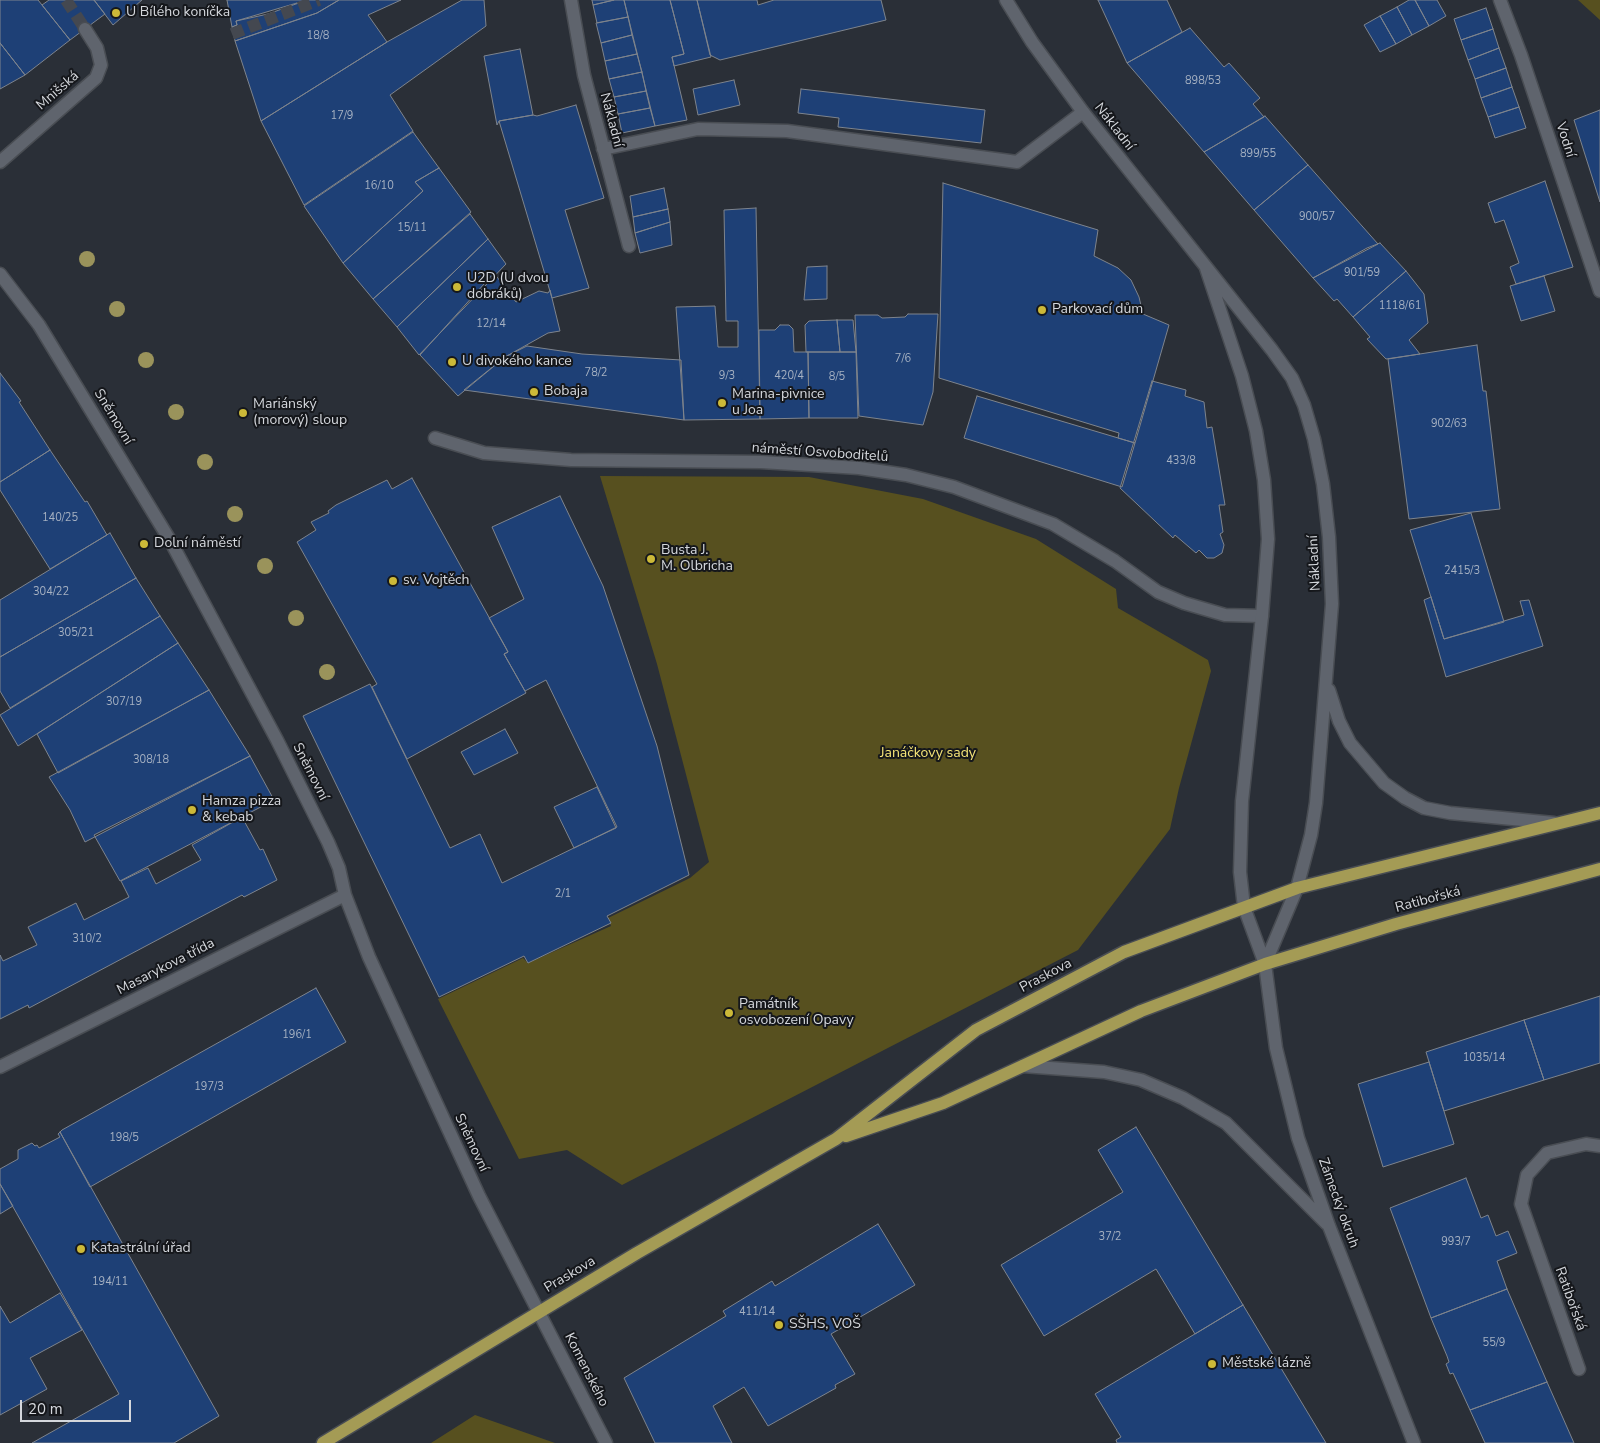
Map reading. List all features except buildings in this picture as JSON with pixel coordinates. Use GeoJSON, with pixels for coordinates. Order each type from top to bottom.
{"type":"FeatureCollection","features":[{"type":"Feature","properties":{"kind":"main road"},"geometry":{"type":"LineString","coordinates":[[1297,888],[1600,813]]}},
{"type":"Feature","properties":{"kind":"main road","name":"Ratibořská"},"geometry":{"type":"LineString","coordinates":[[1265,964],[1396,924],[1600,869]]}},
{"type":"Feature","properties":{"kind":"main road","name":"Praskova"},"geometry":{"type":"LineString","coordinates":[[324,1443],[539,1312],[836,1139],[976,1030],[1124,952],[1297,888]]}},
{"type":"Feature","properties":{"kind":"main road","name":"Praskova"},"geometry":{"type":"LineString","coordinates":[[836,1139],[943,1103],[1142,1012],[1265,964]]}},
{"type":"Feature","properties":{"kind":"street","name":"Nákladní"},"geometry":{"type":"LineString","coordinates":[[571,0],[584,75],[629,246]]}},
{"type":"Feature","properties":{"kind":"street","name":"Nákladní"},"geometry":{"type":"LineString","coordinates":[[1006,0],[1032,42],[1083,112],[1250,321],[1292,378],[1309,422],[1323,484],[1329,538],[1332,604],[1327,684],[1312,836],[1297,888],[1265,964]]}},
{"type":"Feature","properties":{"kind":"street","name":"Vodní"},"geometry":{"type":"LineString","coordinates":[[1500,0],[1521,55],[1600,291]]}},
{"type":"Feature","properties":{"kind":"street","name":"Mnišská"},"geometry":{"type":"LineString","coordinates":[[0,162],[96,78],[101,65],[97,48],[85,29]]}},
{"type":"Feature","properties":{"kind":"street"},"geometry":{"type":"LineString","coordinates":[[603,149],[698,129],[787,131],[1016,162],[1083,112]]}},
{"type":"Feature","properties":{"kind":"street","name":"Nákladní"},"geometry":{"type":"LineString","coordinates":[[1206,268],[1242,376],[1256,432],[1264,480],[1268,539],[1262,616],[1242,801],[1240,872],[1244,907]]}},
{"type":"Feature","properties":{"kind":"street","name":"Sněmovní"},"geometry":{"type":"LineString","coordinates":[[0,274],[39,325],[171,542],[324,833],[339,868],[345,895],[369,957],[471,1179],[539,1312]]}},
{"type":"Feature","properties":{"kind":"street","name":"náměstí Osvoboditelů"},"geometry":{"type":"LineString","coordinates":[[435,438],[484,453],[562,459],[761,462],[859,468],[906,475],[954,486],[1053,524],[1115,561],[1158,592],[1184,603],[1225,614],[1262,616]]}},
{"type":"Feature","properties":{"kind":"street"},"geometry":{"type":"LineString","coordinates":[[1327,684],[1339,721],[1350,743],[1384,783],[1405,798],[1424,808],[1450,813],[1554,823]]}},
{"type":"Feature","properties":{"kind":"street","name":"Masarykova třída"},"geometry":{"type":"LineString","coordinates":[[0,1067],[345,895]]}},
{"type":"Feature","properties":{"kind":"street","name":"Zámecký okruh"},"geometry":{"type":"LineString","coordinates":[[1244,907],[1265,964],[1276,1048],[1296,1129],[1329,1226],[1414,1443]]}},
{"type":"Feature","properties":{"kind":"street"},"geometry":{"type":"LineString","coordinates":[[1023,1066],[1104,1072],[1140,1080],[1183,1098],[1226,1123],[1329,1226]]}},
{"type":"Feature","properties":{"kind":"street","name":"Ratibořská"},"geometry":{"type":"LineString","coordinates":[[1579,1369],[1521,1204],[1527,1175],[1547,1153],[1586,1144],[1600,1146]]}},
{"type":"Feature","properties":{"kind":"street","name":"Komenského"},"geometry":{"type":"LineString","coordinates":[[539,1312],[606,1443]]}},
{"type":"Feature","properties":{"kind":"green space"},"geometry":{"type":"Polygon","coordinates":[[[1578,0],[1600,0],[1600,20],[1578,0]]]}},
{"type":"Feature","properties":{"kind":"green space","name":"Janáčkovy sady"},"geometry":{"type":"Polygon","coordinates":[[[600,476],[809,477],[923,499],[1036,539],[1116,589],[1118,608],[1208,660],[1211,671],[1179,788],[1170,829],[1078,950],[622,1185],[567,1150],[519,1159],[438,999],[523,958],[528,963],[611,926],[608,918],[690,878],[709,862],[657,664],[600,476]]]}},
{"type":"Feature","properties":{"kind":"green space"},"geometry":{"type":"Polygon","coordinates":[[[475,1415],[555,1443],[431,1443],[475,1415]]]}},
{"type":"Feature","properties":{"kind":"tunnel"},"geometry":{"type":"LineString","coordinates":[[66,0],[85,29]]}},
{"type":"Feature","properties":{"kind":"tunnel"},"geometry":{"type":"LineString","coordinates":[[232,34],[319,0]]}},
{"type":"Feature","properties":{"kind":"place","name":"U Bílého koníčka"},"geometry":{"type":"Point","coordinates":[116,13]}},
{"type":"Feature","properties":{"kind":"place","name":"U2D (U dvou dobráků)"},"geometry":{"type":"Point","coordinates":[457,287]}},
{"type":"Feature","properties":{"kind":"place","name":"Parkovací dům"},"geometry":{"type":"Point","coordinates":[1042,310]}},
{"type":"Feature","properties":{"kind":"place","name":"U divokého kance"},"geometry":{"type":"Point","coordinates":[452,362]}},
{"type":"Feature","properties":{"kind":"place","name":"Bobaja"},"geometry":{"type":"Point","coordinates":[534,392]}},
{"type":"Feature","properties":{"kind":"place","name":"Marina-pivnice u Joa"},"geometry":{"type":"Point","coordinates":[722,403]}},
{"type":"Feature","properties":{"kind":"place","name":"Mariánský (morový) sloup"},"geometry":{"type":"Point","coordinates":[243,413]}},
{"type":"Feature","properties":{"kind":"place","name":"Dolní náměstí"},"geometry":{"type":"Point","coordinates":[144,544]}},
{"type":"Feature","properties":{"kind":"place","name":"Busta J. M. Olbricha"},"geometry":{"type":"Point","coordinates":[651,559]}},
{"type":"Feature","properties":{"kind":"place","name":"sv. Vojtěch"},"geometry":{"type":"Point","coordinates":[393,581]}},
{"type":"Feature","properties":{"kind":"place","name":"Hamza pizza & kebab"},"geometry":{"type":"Point","coordinates":[192,810]}},
{"type":"Feature","properties":{"kind":"place","name":"Památník osvobození Opavy"},"geometry":{"type":"Point","coordinates":[729,1013]}},
{"type":"Feature","properties":{"kind":"place","name":"Katastrální úřad"},"geometry":{"type":"Point","coordinates":[81,1249]}},
{"type":"Feature","properties":{"kind":"place","name":"SŠHS, VOŠ"},"geometry":{"type":"Point","coordinates":[779,1325]}},
{"type":"Feature","properties":{"kind":"place","name":"Městské lázně"},"geometry":{"type":"Point","coordinates":[1212,1364]}}]}
